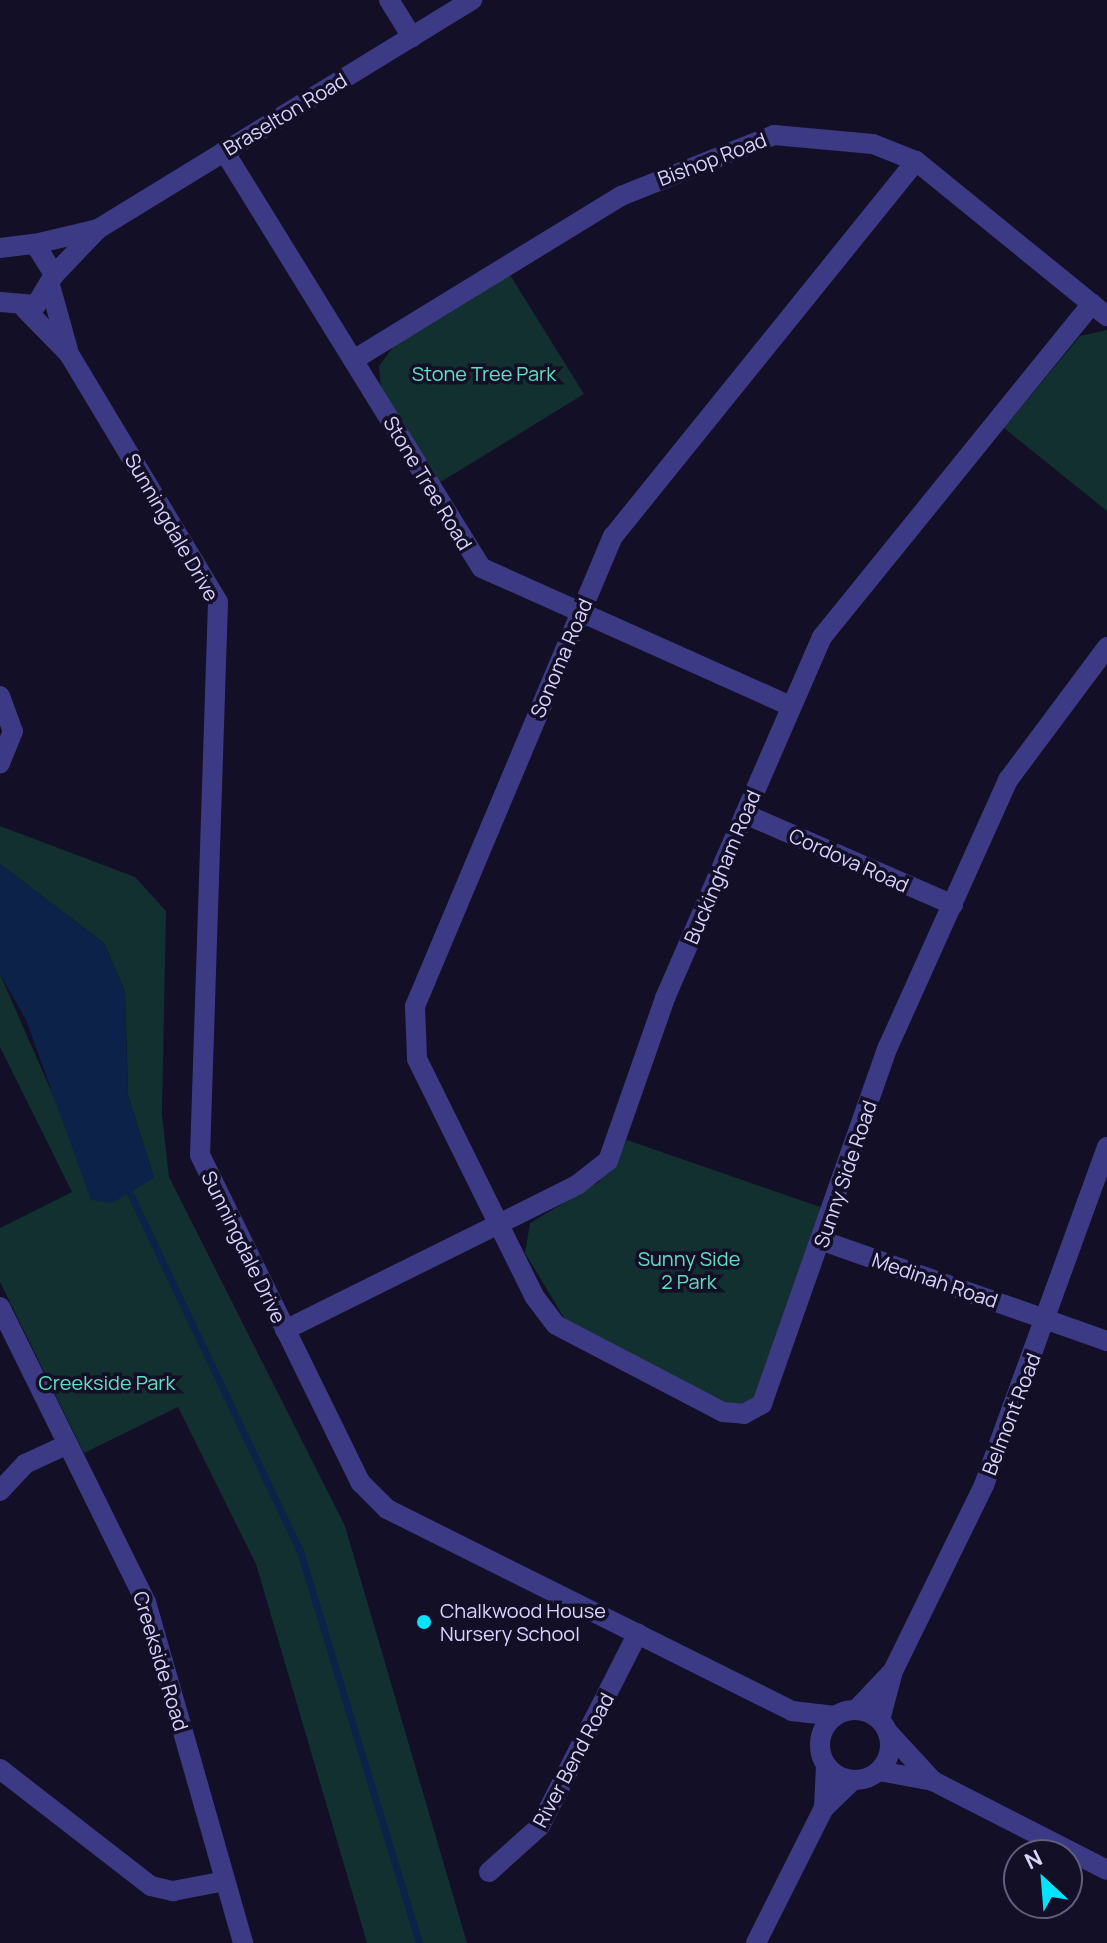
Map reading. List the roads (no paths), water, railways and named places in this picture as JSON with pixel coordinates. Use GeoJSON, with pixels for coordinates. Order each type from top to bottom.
{"type":"FeatureCollection","features":[{"type":"Feature","properties":{"kind":"street"},"geometry":{"type":"LineString","coordinates":[[389,0],[412,37]]}},
{"type":"Feature","properties":{"kind":"street","name":"Braselton Road"},"geometry":{"type":"LineString","coordinates":[[8,306],[53,282],[98,229],[472,0]]}},
{"type":"Feature","properties":{"kind":"street","name":"Bishop Road"},"geometry":{"type":"LineString","coordinates":[[355,359],[621,196],[774,135],[883,146],[916,161],[1100,310]]}},
{"type":"Feature","properties":{"kind":"street","name":"Stone Tree Road"},"geometry":{"type":"LineString","coordinates":[[224,151],[355,359],[477,563],[580,614],[788,705]]}},
{"type":"Feature","properties":{"kind":"street","name":"Sonoma Road"},"geometry":{"type":"LineString","coordinates":[[497,1223],[417,1059],[412,1019],[620,525],[916,161]]}},
{"type":"Feature","properties":{"kind":"street"},"geometry":{"type":"LineString","coordinates":[[0,225],[17,244]]}},
{"type":"Feature","properties":{"kind":"street","name":"Braselton Road"},"geometry":{"type":"LineString","coordinates":[[17,244],[98,229]]}},
{"type":"Feature","properties":{"kind":"street","name":"Sunningdale Drive"},"geometry":{"type":"LineString","coordinates":[[17,244],[53,282],[69,354],[221,615],[198,1143],[285,1330],[377,1502],[792,1711],[835,1716]]}},
{"type":"Feature","properties":{"kind":"street","name":"Sunningdale Drive"},"geometry":{"type":"LineString","coordinates":[[8,306],[69,354]]}},
{"type":"Feature","properties":{"kind":"street","name":"Buckingham Road"},"geometry":{"type":"LineString","coordinates":[[285,1330],[577,1185],[608,1161],[665,998],[745,814],[788,705],[830,626],[1100,310]]}},
{"type":"Feature","properties":{"kind":"street","name":"Sunny Side Road"},"geometry":{"type":"LineString","coordinates":[[497,1223],[556,1325],[738,1415],[757,1409],[769,1392],[888,1047],[1019,758],[1107,647]]}},
{"type":"Feature","properties":{"kind":"street"},"geometry":{"type":"LineString","coordinates":[[0,696],[13,731],[0,764]]}},
{"type":"Feature","properties":{"kind":"street","name":"Cordova Road"},"geometry":{"type":"LineString","coordinates":[[745,814],[953,905]]}},
{"type":"Feature","properties":{"kind":"street","name":"Belmont Road"},"geometry":{"type":"LineString","coordinates":[[884,1726],[893,1671],[984,1485],[1047,1320],[1107,1147]]}},
{"type":"Feature","properties":{"kind":"street","name":"Medinah Road"},"geometry":{"type":"LineString","coordinates":[[823,1241],[1107,1341]]}},
{"type":"Feature","properties":{"kind":"street","name":"Creekside Road"},"geometry":{"type":"LineString","coordinates":[[0,1307],[146,1602],[243,1943]]}},
{"type":"Feature","properties":{"kind":"street"},"geometry":{"type":"LineString","coordinates":[[0,1491],[25,1464],[68,1444]]}},
{"type":"Feature","properties":{"kind":"street","name":"River Bend Road"},"geometry":{"type":"LineString","coordinates":[[489,1872],[540,1826],[638,1633]]}},
{"type":"Feature","properties":{"kind":"street","name":"Belmont Road"},"geometry":{"type":"LineString","coordinates":[[856,1710],[893,1671]]}},
{"type":"Feature","properties":{"kind":"street"},"geometry":{"type":"LineString","coordinates":[[824,1808],[823,1757],[835,1716],[856,1710],[884,1726],[933,1781]]}},
{"type":"Feature","properties":{"kind":"street","name":"Sunningdale Drive"},"geometry":{"type":"LineString","coordinates":[[792,1711],[823,1757]]}},
{"type":"Feature","properties":{"kind":"street"},"geometry":{"type":"LineString","coordinates":[[879,1771],[890,1745],[884,1726]]}},
{"type":"Feature","properties":{"kind":"street"},"geometry":{"type":"LineString","coordinates":[[823,1757],[853,1780]]}},
{"type":"Feature","properties":{"kind":"street"},"geometry":{"type":"LineString","coordinates":[[0,1769],[151,1886],[173,1891],[225,1881]]}},
{"type":"Feature","properties":{"kind":"street"},"geometry":{"type":"LineString","coordinates":[[756,1943],[824,1808],[853,1780],[879,1771],[933,1781],[1107,1870]]}},
{"type":"Feature","properties":{"kind":"water"},"geometry":{"type":"Polygon","coordinates":[[[0,864],[104,943],[125,992],[128,1095],[154,1178],[112,1203],[91,1200],[26,1020],[0,974],[0,864]]]}},
{"type":"Feature","properties":{"kind":"waterway"},"geometry":{"type":"LineString","coordinates":[[127,1187],[300,1551],[419,1943]]}},
{"type":"Feature","properties":{"kind":"place","name":"Chalkwood House Nursery School"},"geometry":{"type":"Point","coordinates":[424,1622]}},
{"type":"Feature","properties":{"kind":"park label","name":"Stone Tree Park"},"geometry":{"type":"Point","coordinates":[484,373]}},
{"type":"Feature","properties":{"kind":"park label","name":"Sunny Side 2 Park"},"geometry":{"type":"Point","coordinates":[689,1270]}},
{"type":"Feature","properties":{"kind":"park label","name":"Creekside Park"},"geometry":{"type":"Point","coordinates":[107,1382]}}]}
